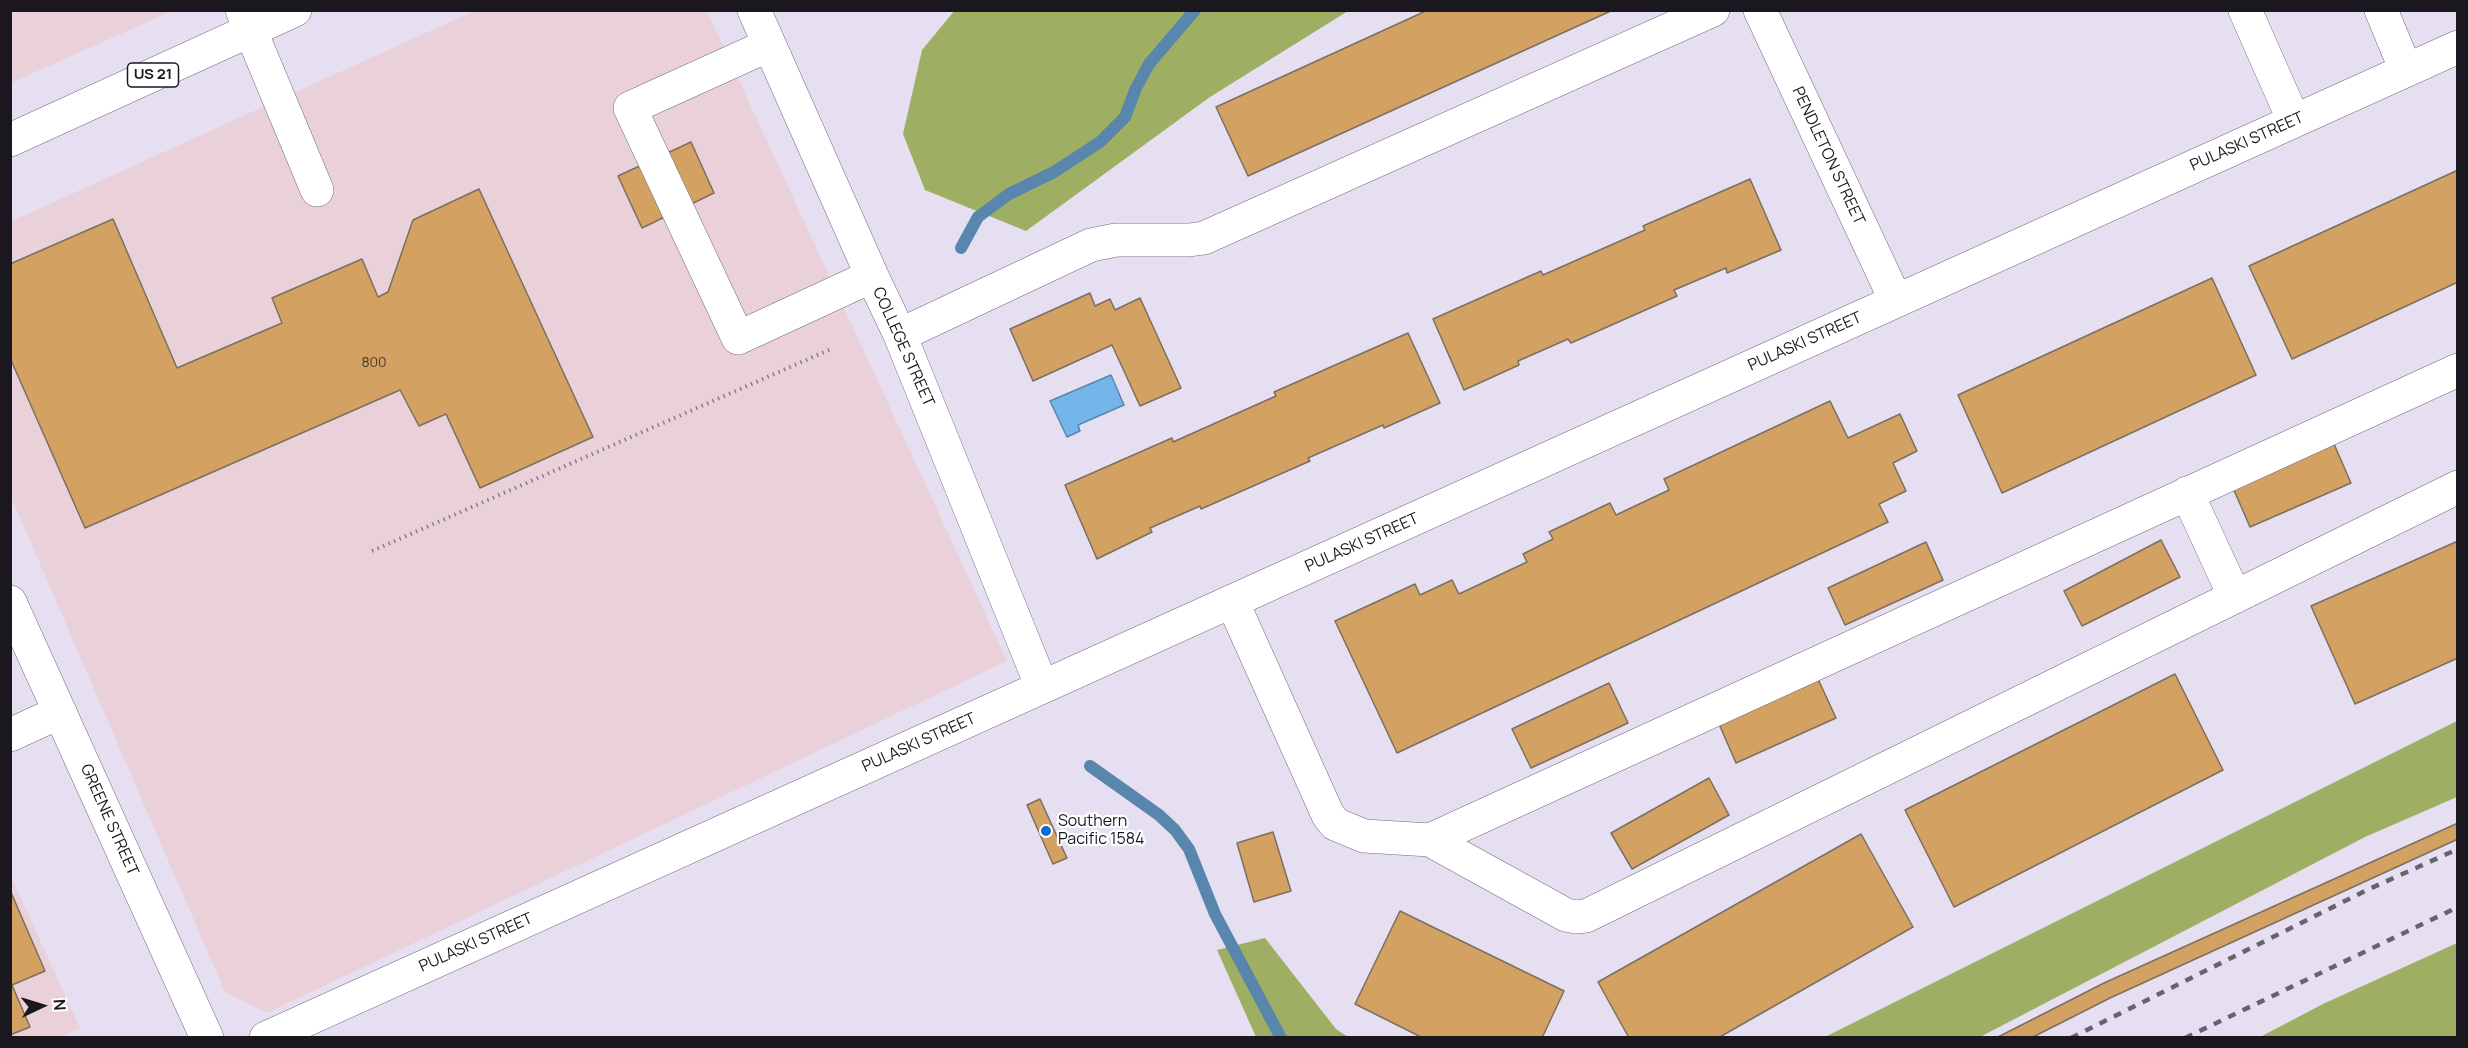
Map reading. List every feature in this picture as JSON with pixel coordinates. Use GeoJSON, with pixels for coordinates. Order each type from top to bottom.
{"type":"FeatureCollection","features":[{"type":"Feature","properties":{"kind":"street","name":"US 21"},"geometry":{"type":"LineString","coordinates":[[10,140],[246,21],[295,10]]}},
{"type":"Feature","properties":{"kind":"street","name":"COLLEGE STREET"},"geometry":{"type":"LineString","coordinates":[[754,10],[900,335],[1042,687]]}},
{"type":"Feature","properties":{"kind":"street"},"geometry":{"type":"LineString","coordinates":[[900,335],[1091,245],[1116,240],[1204,238],[1713,10]]}},
{"type":"Feature","properties":{"kind":"street","name":"PENDLETON STREET"},"geometry":{"type":"LineString","coordinates":[[1760,10],[1896,301]]}},
{"type":"Feature","properties":{"kind":"street"},"geometry":{"type":"LineString","coordinates":[[2245,10],[2294,121]]}},
{"type":"Feature","properties":{"kind":"street"},"geometry":{"type":"LineString","coordinates":[[2381,10],[2406,70]]}},
{"type":"Feature","properties":{"kind":"street"},"geometry":{"type":"LineString","coordinates":[[246,21],[317,190]]}},
{"type":"Feature","properties":{"kind":"street"},"geometry":{"type":"LineString","coordinates":[[769,45],[630,108],[738,338],[872,276]]}},
{"type":"Feature","properties":{"kind":"street","name":"PULASKI STREET"},"geometry":{"type":"LineString","coordinates":[[266,1038],[2457,47]]}},
{"type":"Feature","properties":{"kind":"street"},"geometry":{"type":"LineString","coordinates":[[1430,840],[2457,370]]}},
{"type":"Feature","properties":{"kind":"street"},"geometry":{"type":"LineString","coordinates":[[1232,602],[1328,815],[1335,824],[1364,836],[1430,840],[1566,915],[1586,916],[2457,487]]}},
{"type":"Feature","properties":{"kind":"street"},"geometry":{"type":"LineString","coordinates":[[2187,493],[2235,597]]}},
{"type":"Feature","properties":{"kind":"street","name":"GREENE STREET"},"geometry":{"type":"LineString","coordinates":[[10,602],[207,1038]]}},
{"type":"Feature","properties":{"kind":"street"},"geometry":{"type":"LineString","coordinates":[[10,735],[60,712]]}},
{"type":"Feature","properties":{"kind":"path"},"geometry":{"type":"LineString","coordinates":[[372,551],[831,349]]}},
{"type":"Feature","properties":{"kind":"shaded area"},"geometry":{"type":"Polygon","coordinates":[[[11,10],[172,10],[172,11],[11,83],[11,10]]]}},
{"type":"Feature","properties":{"kind":"shaded area"},"geometry":{"type":"Polygon","coordinates":[[[474,11],[707,11],[1007,661],[267,1013],[225,992],[11,497],[10,222],[474,11]]]}},
{"type":"Feature","properties":{"kind":"shaded area"},"geometry":{"type":"Polygon","coordinates":[[[10,874],[80,1028],[60,1037],[11,1037],[10,874]]]}},
{"type":"Feature","properties":{"kind":"green space"},"geometry":{"type":"Polygon","coordinates":[[[955,10],[1348,11],[1210,97],[1026,231],[925,190],[903,134],[922,50],[955,10]]]}},
{"type":"Feature","properties":{"kind":"green space"},"geometry":{"type":"Polygon","coordinates":[[[2457,721],[2457,797],[2365,837],[1980,1037],[1825,1037],[2457,721]]]}},
{"type":"Feature","properties":{"kind":"green space"},"geometry":{"type":"Polygon","coordinates":[[[1265,938],[1336,1029],[1348,1037],[1256,1037],[1217,950],[1265,938]]]}},
{"type":"Feature","properties":{"kind":"green space"},"geometry":{"type":"Polygon","coordinates":[[[2457,943],[2457,1037],[2260,1037],[2323,1004],[2457,943]]]}},
{"type":"Feature","properties":{"kind":"water"},"geometry":{"type":"Polygon","coordinates":[[[1111,375],[1124,405],[1078,425],[1080,431],[1067,437],[1050,401],[1111,375]]]}},
{"type":"Feature","properties":{"kind":"building"},"geometry":{"type":"Polygon","coordinates":[[[1428,10],[1613,10],[1248,176],[1216,107],[1428,10]]]}},
{"type":"Feature","properties":{"kind":"building"},"geometry":{"type":"Polygon","coordinates":[[[691,142],[714,193],[642,228],[618,176],[691,142]]]}},
{"type":"Feature","properties":{"kind":"building"},"geometry":{"type":"Polygon","coordinates":[[[2458,170],[2458,282],[2292,359],[2249,266],[2458,170]]]}},
{"type":"Feature","properties":{"kind":"building"},"geometry":{"type":"Polygon","coordinates":[[[1750,179],[1781,250],[1727,273],[1726,268],[1674,290],[1677,296],[1571,343],[1568,339],[1518,361],[1519,365],[1464,390],[1433,319],[1541,271],[1543,275],[1645,230],[1643,226],[1750,179]]]}},
{"type":"Feature","properties":{"kind":"building"},"geometry":{"type":"Polygon","coordinates":[[[479,189],[593,437],[480,488],[446,414],[419,426],[400,390],[85,528],[10,358],[10,264],[113,219],[177,368],[282,323],[272,298],[362,259],[378,297],[388,292],[413,220],[479,189]]]}},
{"type":"Feature","properties":{"kind":"building"},"geometry":{"type":"Polygon","coordinates":[[[2212,278],[2256,375],[2002,493],[1958,395],[2212,278]]]}},
{"type":"Feature","properties":{"kind":"building"},"geometry":{"type":"Polygon","coordinates":[[[1090,293],[1095,306],[1110,299],[1115,310],[1140,298],[1181,388],[1140,406],[1112,345],[1033,381],[1010,329],[1090,293]]]}},
{"type":"Feature","properties":{"kind":"building"},"geometry":{"type":"Polygon","coordinates":[[[1408,333],[1440,403],[1308,458],[1310,461],[1201,509],[1200,506],[1150,528],[1152,532],[1097,559],[1065,485],[1172,438],[1173,442],[1276,396],[1274,392],[1408,333]]]}},
{"type":"Feature","properties":{"kind":"building"},"geometry":{"type":"Polygon","coordinates":[[[1830,401],[1848,438],[1900,414],[1917,451],[1893,463],[1906,491],[1879,504],[1888,522],[1397,753],[1335,621],[1415,584],[1420,595],[1452,580],[1459,594],[1527,562],[1523,554],[1553,539],[1549,532],[1610,503],[1616,515],[1669,490],[1664,479],[1830,401]]]}},
{"type":"Feature","properties":{"kind":"building"},"geometry":{"type":"Polygon","coordinates":[[[2334,444],[2351,483],[2250,527],[2233,488],[2334,444]]]}},
{"type":"Feature","properties":{"kind":"building"},"geometry":{"type":"Polygon","coordinates":[[[2161,540],[2180,577],[2082,626],[2064,591],[2161,540]]]}},
{"type":"Feature","properties":{"kind":"building"},"geometry":{"type":"Polygon","coordinates":[[[2458,541],[2458,658],[2355,704],[2311,606],[2458,541]]]}},
{"type":"Feature","properties":{"kind":"building"},"geometry":{"type":"Polygon","coordinates":[[[1926,542],[1943,580],[1845,625],[1828,588],[1926,542]]]}},
{"type":"Feature","properties":{"kind":"building"},"geometry":{"type":"Polygon","coordinates":[[[2175,674],[2223,770],[1954,907],[1905,810],[2175,674]]]}},
{"type":"Feature","properties":{"kind":"building"},"geometry":{"type":"Polygon","coordinates":[[[1818,679],[1836,718],[1736,763],[1719,724],[1818,679]]]}},
{"type":"Feature","properties":{"kind":"building"},"geometry":{"type":"Polygon","coordinates":[[[1609,683],[1628,723],[1531,768],[1512,729],[1609,683]]]}},
{"type":"Feature","properties":{"kind":"building"},"geometry":{"type":"Polygon","coordinates":[[[1709,778],[1729,815],[1632,869],[1611,833],[1709,778]]]}},
{"type":"Feature","properties":{"kind":"building","name":"Southern Pacific 1584"},"geometry":{"type":"Polygon","coordinates":[[[1040,799],[1067,858],[1053,864],[1027,805],[1040,799]]]}},
{"type":"Feature","properties":{"kind":"building"},"geometry":{"type":"Polygon","coordinates":[[[2458,823],[2458,839],[2110,998],[2031,1038],[1996,1038],[2104,983],[2458,823]]]}},
{"type":"Feature","properties":{"kind":"building"},"geometry":{"type":"Polygon","coordinates":[[[1273,832],[1291,891],[1254,902],[1237,843],[1273,832]]]}},
{"type":"Feature","properties":{"kind":"building"},"geometry":{"type":"Polygon","coordinates":[[[1861,834],[1913,927],[1718,1038],[1629,1038],[1598,982],[1861,834]]]}},
{"type":"Feature","properties":{"kind":"building"},"geometry":{"type":"Polygon","coordinates":[[[10,890],[45,971],[12,985],[30,1027],[10,1035],[10,890]]]}},
{"type":"Feature","properties":{"kind":"building"},"geometry":{"type":"Polygon","coordinates":[[[1400,911],[1564,991],[1542,1038],[1423,1038],[1355,1004],[1400,911]]]}},
{"type":"Feature","properties":{"kind":"waterway"},"geometry":{"type":"LineString","coordinates":[[961,248],[978,217],[1009,194],[1054,172],[1100,142],[1125,117],[1136,88],[1149,64],[1195,10]]}},
{"type":"Feature","properties":{"kind":"waterway"},"geometry":{"type":"LineString","coordinates":[[1090,766],[1159,815],[1175,830],[1189,849],[1215,914],[1281,1038]]}},
{"type":"Feature","properties":{"kind":"railway"},"geometry":{"type":"LineString","coordinates":[[2071,1038],[2367,890],[2458,849]]}},
{"type":"Feature","properties":{"kind":"railway"},"geometry":{"type":"LineString","coordinates":[[2185,1038],[2458,907]]}},
{"type":"Feature","properties":{"kind":"place","name":"Southern Pacific 1584"},"geometry":{"type":"Point","coordinates":[1046,831]}}]}
